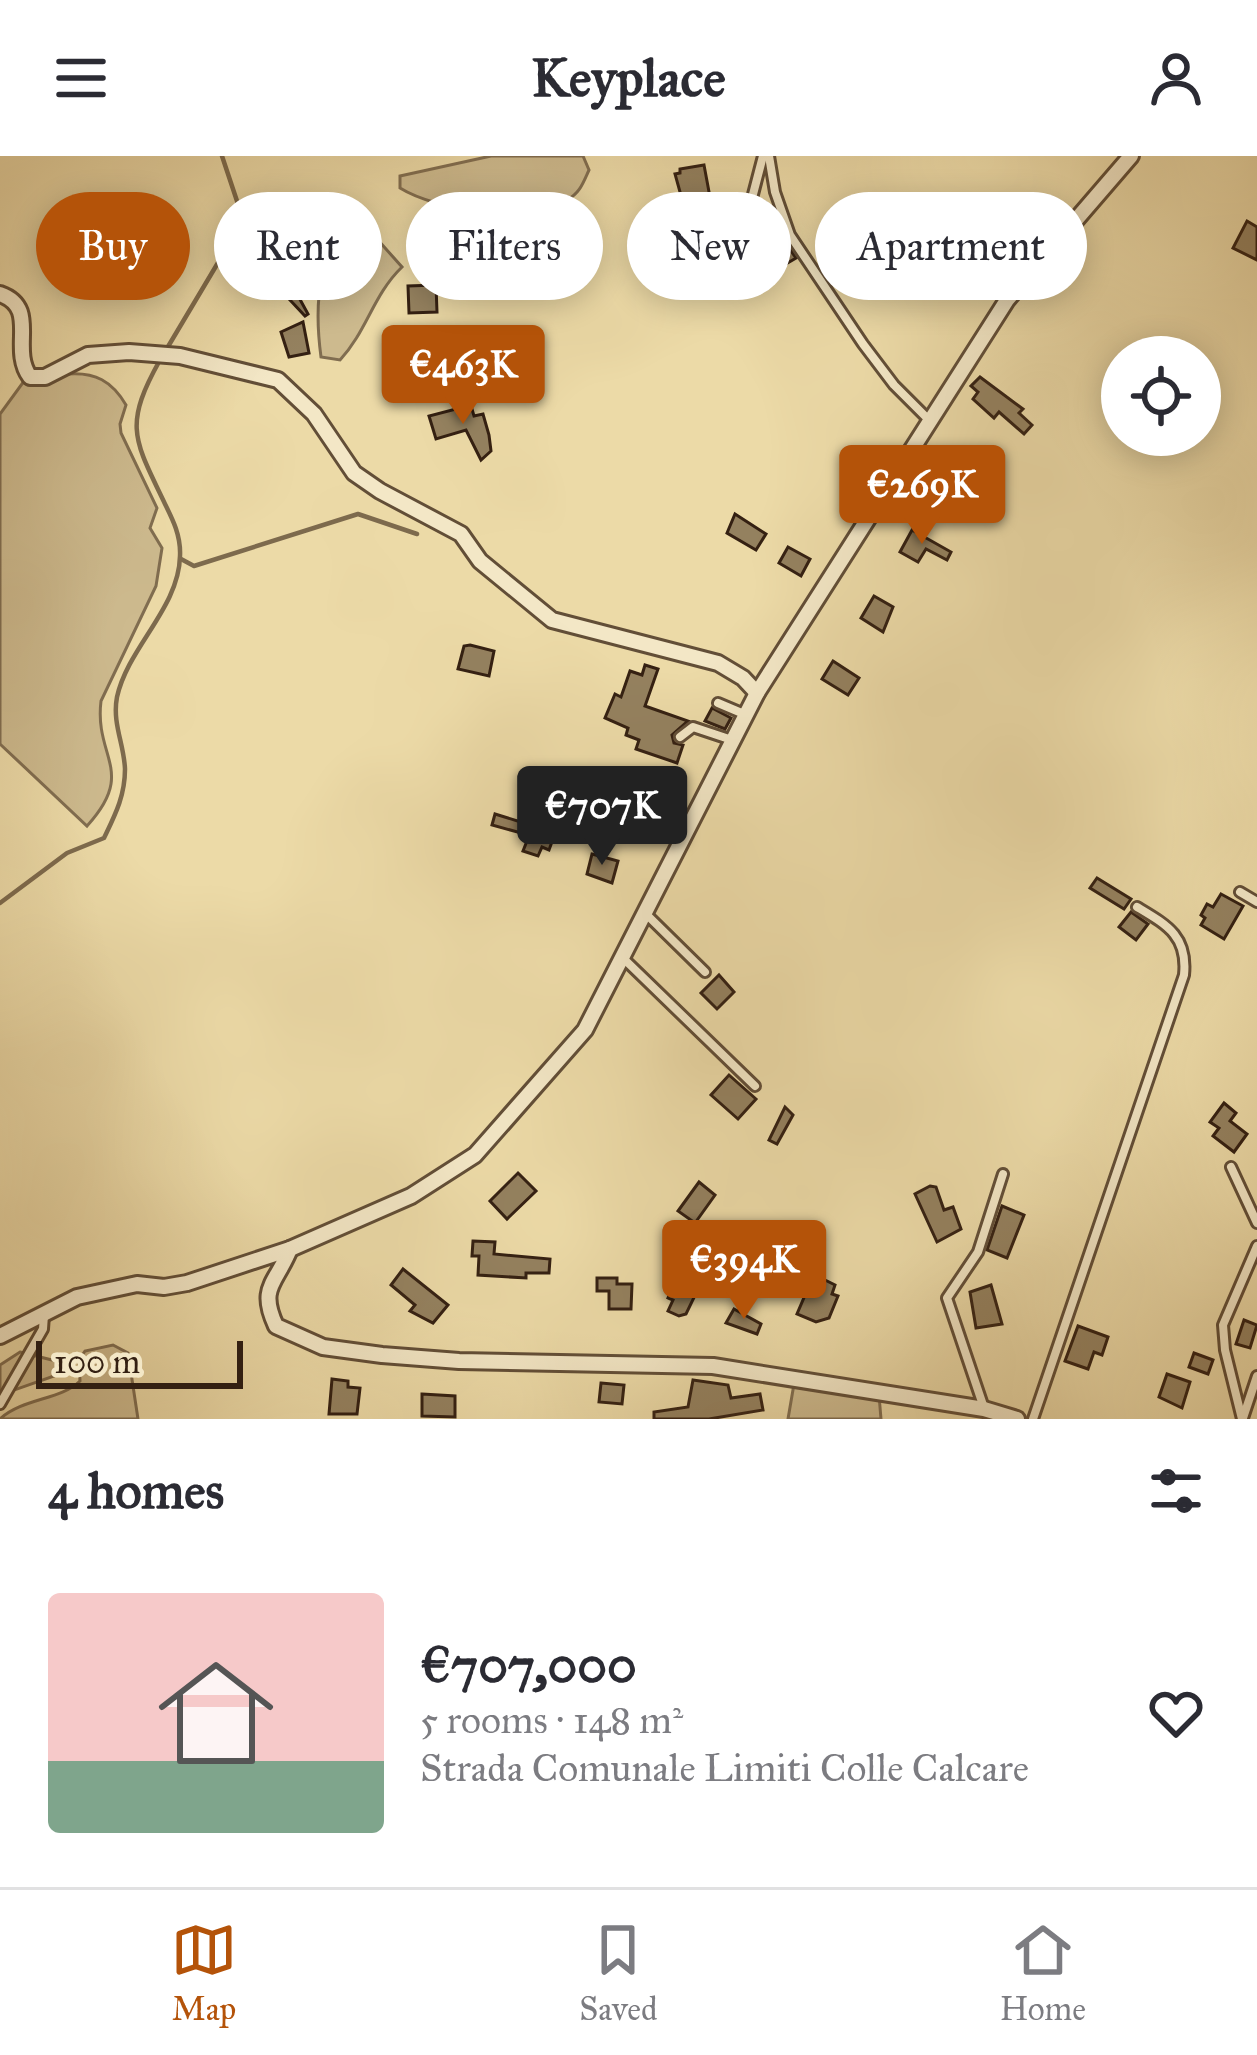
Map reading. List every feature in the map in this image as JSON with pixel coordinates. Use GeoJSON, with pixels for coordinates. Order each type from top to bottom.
{"type":"FeatureCollection","features":[{"type":"Feature","properties":{"kind":"street"},"geometry":{"type":"LineString","coordinates":[[0,1336],[77,1297],[137,1284],[187,1283],[290,1250],[411,1196],[475,1155],[585,1030],[758,694],[1007,301],[1131,156]]}},
{"type":"Feature","properties":{"kind":"street"},"geometry":{"type":"LineString","coordinates":[[0,294],[14,299],[23,311],[22,365],[30,377],[46,377],[88,355],[155,353],[278,380],[314,414],[354,472],[460,534],[480,561],[552,620],[718,663],[758,694]]}},
{"type":"Feature","properties":{"kind":"street"},"geometry":{"type":"LineString","coordinates":[[290,1250],[266,1290],[267,1306],[276,1326],[323,1347],[459,1361],[713,1366],[985,1409],[1017,1419]]}},
{"type":"Feature","properties":{"kind":"lane"},"geometry":{"type":"LineString","coordinates":[[754,192],[766,156]]}},
{"type":"Feature","properties":{"kind":"lane"},"geometry":{"type":"LineString","coordinates":[[766,156],[790,235],[863,344],[930,422]]}},
{"type":"Feature","properties":{"kind":"lane"},"geometry":{"type":"LineString","coordinates":[[718,703],[746,715]]}},
{"type":"Feature","properties":{"kind":"lane"},"geometry":{"type":"LineString","coordinates":[[680,737],[693,727],[732,740]]}},
{"type":"Feature","properties":{"kind":"lane"},"geometry":{"type":"LineString","coordinates":[[1240,892],[1257,902]]}},
{"type":"Feature","properties":{"kind":"lane"},"geometry":{"type":"LineString","coordinates":[[1033,1419],[1184,975],[1186,961],[1177,934],[1137,908]]}},
{"type":"Feature","properties":{"kind":"lane"},"geometry":{"type":"LineString","coordinates":[[646,914],[705,972]]}},
{"type":"Feature","properties":{"kind":"lane"},"geometry":{"type":"LineString","coordinates":[[623,958],[754,1086]]}},
{"type":"Feature","properties":{"kind":"lane"},"geometry":{"type":"LineString","coordinates":[[1231,1167],[1257,1222]]}},
{"type":"Feature","properties":{"kind":"lane"},"geometry":{"type":"LineString","coordinates":[[985,1409],[947,1298],[978,1252],[1004,1174]]}},
{"type":"Feature","properties":{"kind":"lane"},"geometry":{"type":"LineString","coordinates":[[1242,1419],[1223,1325],[1257,1246]]}},
{"type":"Feature","properties":{"kind":"lane"},"geometry":{"type":"LineString","coordinates":[[0,1404],[44,1329],[44,1313]]}},
{"type":"Feature","properties":{"kind":"lane"},"geometry":{"type":"LineString","coordinates":[[1242,1419],[1257,1376]]}},
{"type":"Feature","properties":{"kind":"shaded area"},"geometry":{"type":"Polygon","coordinates":[[[491,156],[583,156],[589,170],[576,192],[408,192],[400,188],[400,176],[491,156]]]}},
{"type":"Feature","properties":{"kind":"shaded area"},"geometry":{"type":"Polygon","coordinates":[[[382,244],[402,267],[382,293],[382,244]]]}},
{"type":"Feature","properties":{"kind":"shaded area"},"geometry":{"type":"Polygon","coordinates":[[[319,300],[378,300],[340,360],[321,357],[319,300]]]}},
{"type":"Feature","properties":{"kind":"shaded area"},"geometry":{"type":"Polygon","coordinates":[[[68,374],[102,380],[126,405],[121,433],[157,508],[150,528],[162,548],[156,586],[101,701],[100,720],[112,777],[102,807],[87,826],[0,744],[0,414],[27,377],[43,382],[68,374]]]}},
{"type":"Feature","properties":{"kind":"shaded area"},"geometry":{"type":"Polygon","coordinates":[[[113,1345],[128,1353],[138,1419],[0,1419],[72,1387],[80,1381],[79,1360],[85,1351],[113,1345]]]}},
{"type":"Feature","properties":{"kind":"shaded area"},"geometry":{"type":"Polygon","coordinates":[[[20,1352],[56,1361],[57,1375],[0,1395],[0,1365],[20,1352]]]}},
{"type":"Feature","properties":{"kind":"shaded area"},"geometry":{"type":"Polygon","coordinates":[[[794,1384],[879,1395],[881,1419],[788,1419],[794,1384]]]}},
{"type":"Feature","properties":{"kind":"building"},"geometry":{"type":"Polygon","coordinates":[[[704,165],[709,192],[680,192],[675,174],[704,165]]]}},
{"type":"Feature","properties":{"kind":"building"},"geometry":{"type":"Polygon","coordinates":[[[1247,221],[1257,227],[1257,260],[1233,248],[1247,221]]]}},
{"type":"Feature","properties":{"kind":"building"},"geometry":{"type":"Polygon","coordinates":[[[290,300],[300,300],[305,316],[290,300]]]}},
{"type":"Feature","properties":{"kind":"building"},"geometry":{"type":"Polygon","coordinates":[[[409,300],[437,300],[437,312],[409,313],[409,300]]]}},
{"type":"Feature","properties":{"kind":"building"},"geometry":{"type":"Polygon","coordinates":[[[303,322],[309,353],[289,357],[281,332],[303,322]]]}},
{"type":"Feature","properties":{"kind":"building"},"geometry":{"type":"Polygon","coordinates":[[[980,377],[1023,409],[1019,413],[1032,425],[1024,434],[999,412],[994,418],[973,399],[978,392],[971,386],[980,377]]]}},
{"type":"Feature","properties":{"kind":"building"},"geometry":{"type":"Polygon","coordinates":[[[469,399],[474,416],[483,414],[489,435],[491,451],[481,460],[466,430],[436,439],[429,416],[460,408],[458,403],[469,399]]]}},
{"type":"Feature","properties":{"kind":"building"},"geometry":{"type":"Polygon","coordinates":[[[735,514],[766,534],[756,550],[727,533],[735,514]]]}},
{"type":"Feature","properties":{"kind":"building"},"geometry":{"type":"Polygon","coordinates":[[[912,530],[951,552],[947,560],[926,549],[918,562],[900,552],[912,530]]]}},
{"type":"Feature","properties":{"kind":"building"},"geometry":{"type":"Polygon","coordinates":[[[788,547],[810,559],[801,576],[779,563],[788,547]]]}},
{"type":"Feature","properties":{"kind":"building"},"geometry":{"type":"Polygon","coordinates":[[[874,596],[893,607],[883,632],[861,618],[874,596]]]}},
{"type":"Feature","properties":{"kind":"building"},"geometry":{"type":"Polygon","coordinates":[[[464,646],[494,651],[489,676],[458,669],[464,646]]]}},
{"type":"Feature","properties":{"kind":"building"},"geometry":{"type":"Polygon","coordinates":[[[833,661],[859,678],[848,695],[822,679],[833,661]]]}},
{"type":"Feature","properties":{"kind":"building"},"geometry":{"type":"Polygon","coordinates":[[[645,665],[658,669],[645,706],[688,721],[672,735],[674,743],[683,745],[677,763],[636,749],[639,740],[626,735],[628,728],[605,718],[615,694],[621,697],[630,671],[642,675],[645,665]]]}},
{"type":"Feature","properties":{"kind":"building"},"geometry":{"type":"Polygon","coordinates":[[[712,708],[731,718],[725,729],[705,721],[712,708]]]}},
{"type":"Feature","properties":{"kind":"building"},"geometry":{"type":"Polygon","coordinates":[[[495,814],[524,823],[521,833],[492,825],[495,814]]]}},
{"type":"Feature","properties":{"kind":"building"},"geometry":{"type":"Polygon","coordinates":[[[531,831],[553,839],[549,850],[542,847],[538,856],[523,851],[531,831]]]}},
{"type":"Feature","properties":{"kind":"building"},"geometry":{"type":"Polygon","coordinates":[[[592,854],[618,861],[612,883],[587,874],[592,854]]]}},
{"type":"Feature","properties":{"kind":"building"},"geometry":{"type":"Polygon","coordinates":[[[1097,878],[1131,899],[1124,909],[1090,888],[1097,878]]]}},
{"type":"Feature","properties":{"kind":"building"},"geometry":{"type":"Polygon","coordinates":[[[1221,894],[1243,906],[1224,939],[1201,925],[1207,904],[1213,907],[1221,894]]]}},
{"type":"Feature","properties":{"kind":"building"},"geometry":{"type":"Polygon","coordinates":[[[1131,912],[1148,924],[1136,940],[1119,927],[1131,912]]]}},
{"type":"Feature","properties":{"kind":"building"},"geometry":{"type":"Polygon","coordinates":[[[719,975],[734,992],[717,1009],[701,993],[719,975]]]}},
{"type":"Feature","properties":{"kind":"building"},"geometry":{"type":"Polygon","coordinates":[[[729,1075],[756,1099],[738,1119],[711,1095],[729,1075]]]}},
{"type":"Feature","properties":{"kind":"building"},"geometry":{"type":"Polygon","coordinates":[[[1224,1103],[1236,1113],[1230,1121],[1247,1134],[1234,1152],[1213,1136],[1219,1128],[1210,1122],[1224,1103]]]}},
{"type":"Feature","properties":{"kind":"building"},"geometry":{"type":"Polygon","coordinates":[[[785,1107],[793,1115],[777,1144],[769,1140],[785,1107]]]}},
{"type":"Feature","properties":{"kind":"building"},"geometry":{"type":"Polygon","coordinates":[[[518,1173],[536,1191],[507,1219],[490,1201],[518,1173]]]}},
{"type":"Feature","properties":{"kind":"building"},"geometry":{"type":"Polygon","coordinates":[[[699,1182],[715,1195],[695,1223],[678,1211],[699,1182]]]}},
{"type":"Feature","properties":{"kind":"building"},"geometry":{"type":"Polygon","coordinates":[[[936,1187],[944,1210],[953,1207],[961,1229],[937,1242],[915,1194],[936,1187]]]}},
{"type":"Feature","properties":{"kind":"building"},"geometry":{"type":"Polygon","coordinates":[[[1002,1206],[1024,1215],[1007,1258],[987,1250],[1002,1206]]]}},
{"type":"Feature","properties":{"kind":"building"},"geometry":{"type":"Polygon","coordinates":[[[473,1241],[495,1242],[494,1254],[550,1259],[549,1273],[526,1273],[526,1278],[478,1275],[479,1256],[472,1256],[473,1241]]]}},
{"type":"Feature","properties":{"kind":"building"},"geometry":{"type":"Polygon","coordinates":[[[403,1269],[448,1305],[433,1323],[410,1311],[415,1305],[391,1285],[403,1269]]]}},
{"type":"Feature","properties":{"kind":"building"},"geometry":{"type":"Polygon","coordinates":[[[677,1277],[701,1283],[686,1314],[679,1316],[668,1311],[677,1277]]]}},
{"type":"Feature","properties":{"kind":"building"},"geometry":{"type":"Polygon","coordinates":[[[597,1278],[632,1284],[631,1309],[609,1309],[609,1291],[597,1291],[597,1278]]]}},
{"type":"Feature","properties":{"kind":"building"},"geometry":{"type":"Polygon","coordinates":[[[821,1278],[835,1285],[832,1294],[838,1296],[829,1318],[816,1322],[797,1314],[812,1279],[820,1282],[821,1278]]]}},
{"type":"Feature","properties":{"kind":"building"},"geometry":{"type":"Polygon","coordinates":[[[991,1285],[1002,1324],[976,1328],[970,1292],[991,1285]]]}},
{"type":"Feature","properties":{"kind":"building"},"geometry":{"type":"Polygon","coordinates":[[[734,1309],[761,1324],[757,1334],[726,1323],[734,1309]]]}},
{"type":"Feature","properties":{"kind":"building"},"geometry":{"type":"Polygon","coordinates":[[[1244,1320],[1257,1325],[1250,1348],[1236,1344],[1244,1320]]]}},
{"type":"Feature","properties":{"kind":"building"},"geometry":{"type":"Polygon","coordinates":[[[1078,1326],[1108,1337],[1102,1355],[1094,1352],[1088,1369],[1065,1361],[1078,1326]]]}},
{"type":"Feature","properties":{"kind":"building"},"geometry":{"type":"Polygon","coordinates":[[[1194,1353],[1213,1360],[1208,1374],[1189,1367],[1194,1353]]]}},
{"type":"Feature","properties":{"kind":"building"},"geometry":{"type":"Polygon","coordinates":[[[1167,1374],[1190,1382],[1182,1408],[1159,1397],[1167,1374]]]}},
{"type":"Feature","properties":{"kind":"building"},"geometry":{"type":"Polygon","coordinates":[[[332,1379],[360,1388],[357,1414],[329,1414],[332,1379]]]}},
{"type":"Feature","properties":{"kind":"building"},"geometry":{"type":"Polygon","coordinates":[[[693,1380],[728,1385],[731,1398],[760,1394],[763,1410],[709,1419],[654,1419],[654,1412],[688,1407],[693,1380]]]}},
{"type":"Feature","properties":{"kind":"building"},"geometry":{"type":"Polygon","coordinates":[[[601,1383],[624,1385],[622,1404],[599,1402],[601,1383]]]}},
{"type":"Feature","properties":{"kind":"building"},"geometry":{"type":"Polygon","coordinates":[[[422,1394],[455,1396],[455,1417],[422,1416],[422,1394]]]}},
{"type":"Feature","properties":{"kind":"waterway"},"geometry":{"type":"LineString","coordinates":[[166,350],[222,256],[241,213],[222,156]]}},
{"type":"Feature","properties":{"kind":"waterway"},"geometry":{"type":"LineString","coordinates":[[0,903],[67,853],[104,838],[121,797],[125,769],[117,697],[131,661],[171,593],[180,556],[176,528],[137,432],[141,401],[160,360]]}},
{"type":"Feature","properties":{"kind":"waterway"},"geometry":{"type":"LineString","coordinates":[[181,559],[194,566],[358,514],[417,534]]}}]}
